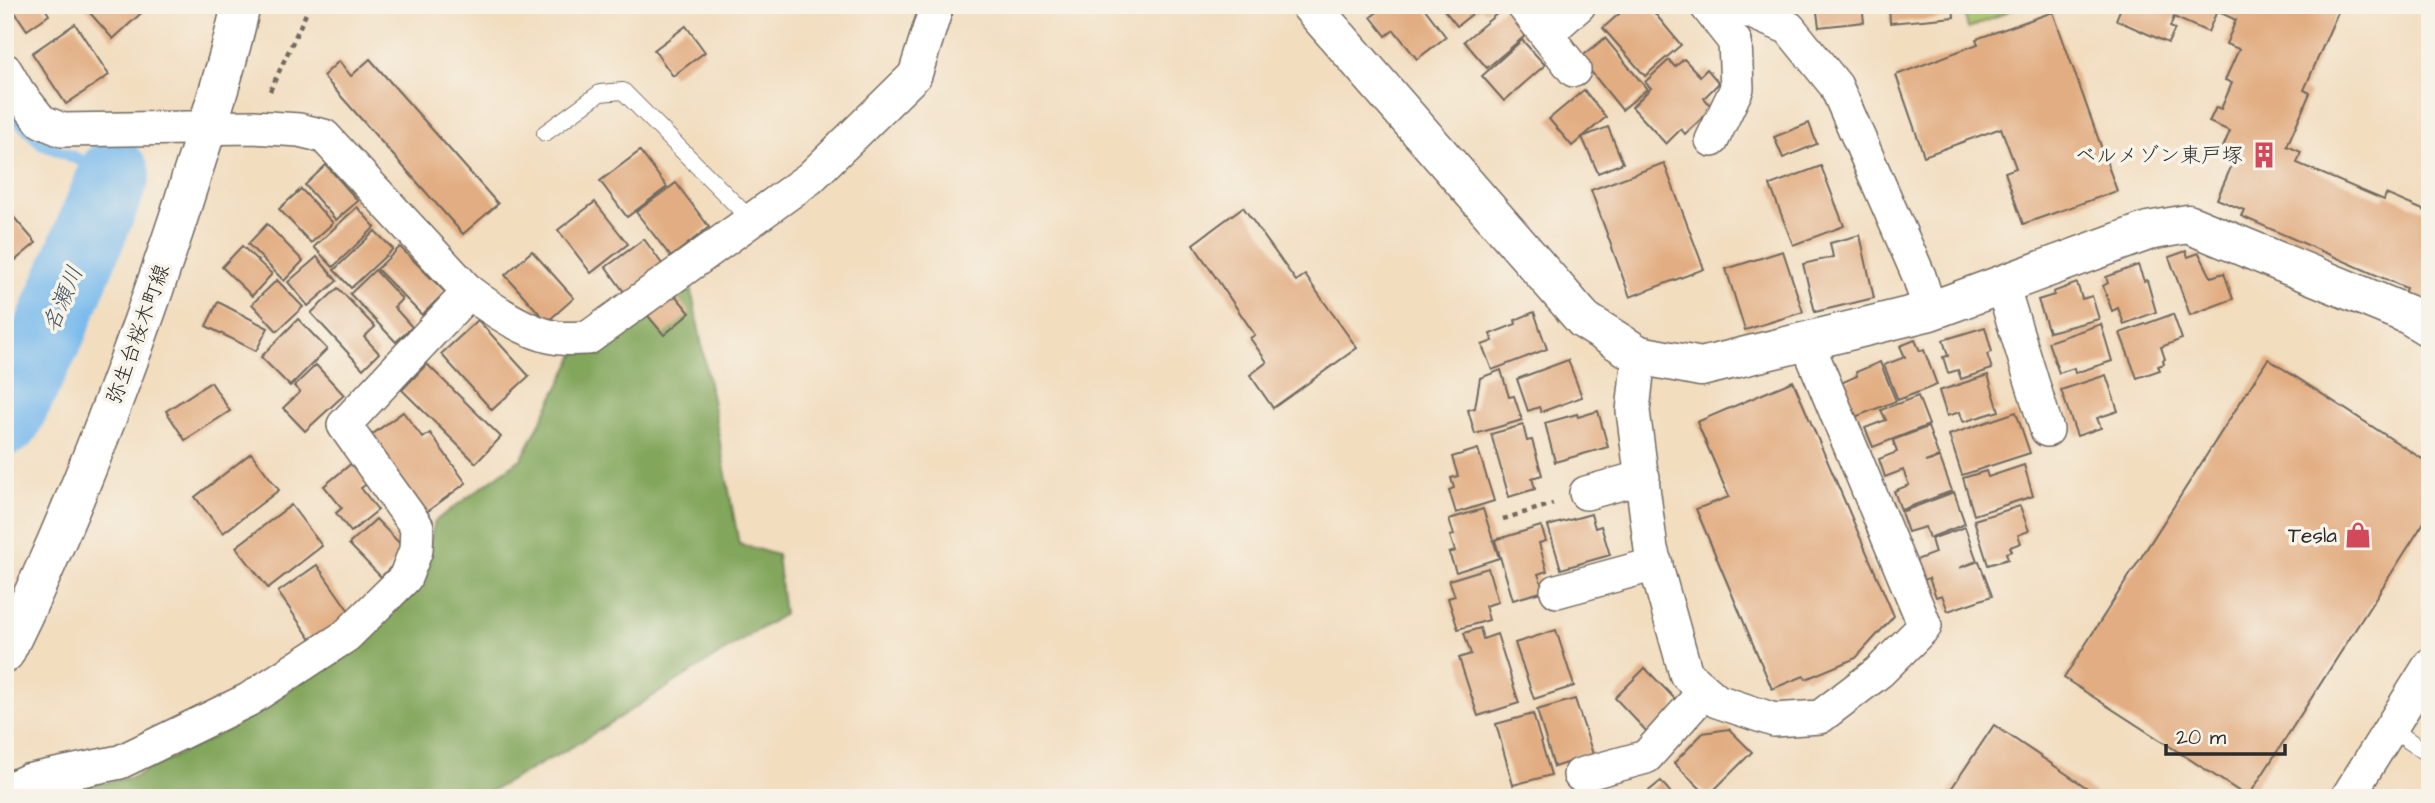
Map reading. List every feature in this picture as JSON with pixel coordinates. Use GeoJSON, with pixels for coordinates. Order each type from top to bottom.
{"type":"FeatureCollection","features":[{"type":"Feature","properties":{"kind":"street","name":"弥生台桜木町線"},"geometry":{"type":"LineString","coordinates":[[5,653],[92,460],[144,322],[207,127],[241,5]]}},
{"type":"Feature","properties":{"kind":"street"},"geometry":{"type":"LineString","coordinates":[[5,70],[41,121],[62,131],[253,127],[299,130],[324,135],[469,292],[495,311],[527,327],[558,338],[587,338],[810,178],[915,75],[937,5]]}},
{"type":"Feature","properties":{"kind":"street"},"geometry":{"type":"LineString","coordinates":[[1310,5],[1584,320],[1639,355],[1701,367],[1807,342],[1930,311],[2148,230],[2188,224],[2409,315],[2430,328]]}},
{"type":"Feature","properties":{"kind":"street"},"geometry":{"type":"LineString","coordinates":[[1522,5],[1574,70]]}},
{"type":"Feature","properties":{"kind":"street"},"geometry":{"type":"LineString","coordinates":[[1546,34],[1579,5]]}},
{"type":"Feature","properties":{"kind":"street"},"geometry":{"type":"LineString","coordinates":[[1706,5],[1735,42],[1737,88],[1712,140]]}},
{"type":"Feature","properties":{"kind":"street"},"geometry":{"type":"LineString","coordinates":[[1735,5],[1788,17],[1836,86],[1919,276],[1930,311]]}},
{"type":"Feature","properties":{"kind":"street"},"geometry":{"type":"LineString","coordinates":[[2002,285],[2048,430]]}},
{"type":"Feature","properties":{"kind":"street"},"geometry":{"type":"LineString","coordinates":[[5,791],[27,781],[120,762],[248,700],[346,636],[405,578],[416,550],[417,527],[344,425],[469,292]]}},
{"type":"Feature","properties":{"kind":"street"},"geometry":{"type":"LineString","coordinates":[[1639,355],[1633,411],[1651,549],[1686,674],[1717,701],[1774,720],[1819,717],[1879,672],[1925,626],[1807,342]]}},
{"type":"Feature","properties":{"kind":"street"},"geometry":{"type":"LineString","coordinates":[[1587,493],[1643,477]]}},
{"type":"Feature","properties":{"kind":"street"},"geometry":{"type":"LineString","coordinates":[[1557,591],[1656,564]]}},
{"type":"Feature","properties":{"kind":"street"},"geometry":{"type":"LineString","coordinates":[[2347,798],[2430,665]]}},
{"type":"Feature","properties":{"kind":"street"},"geometry":{"type":"LineString","coordinates":[[1580,775],[1646,757],[1705,691]]}},
{"type":"Feature","properties":{"kind":"lane"},"geometry":{"type":"LineString","coordinates":[[545,134],[600,93],[623,91],[751,220]]}},
{"type":"Feature","properties":{"kind":"lane"},"geometry":{"type":"LineString","coordinates":[[2390,728],[2430,754]]}},
{"type":"Feature","properties":{"kind":"path"},"geometry":{"type":"LineString","coordinates":[[253,127],[310,5]]}},
{"type":"Feature","properties":{"kind":"path"},"geometry":{"type":"LineString","coordinates":[[1503,519],[1587,493]]}},
{"type":"Feature","properties":{"kind":"green space"},"geometry":{"type":"Polygon","coordinates":[[[1963,5],[2022,5],[1968,29],[1963,5]]]}},
{"type":"Feature","properties":{"kind":"green space"},"geometry":{"type":"Polygon","coordinates":[[[689,277],[739,544],[777,555],[784,614],[572,747],[478,798],[24,798],[133,777],[222,733],[339,658],[417,591],[435,521],[522,458],[579,347],[689,277]]]}},
{"type":"Feature","properties":{"kind":"building"},"geometry":{"type":"Polygon","coordinates":[[[10,5],[43,5],[49,15],[27,30],[10,5]]]}},
{"type":"Feature","properties":{"kind":"building"},"geometry":{"type":"Polygon","coordinates":[[[83,5],[150,5],[113,39],[83,5]]]}},
{"type":"Feature","properties":{"kind":"building"},"geometry":{"type":"Polygon","coordinates":[[[1386,5],[1422,5],[1446,37],[1417,59],[1394,30],[1386,36],[1371,17],[1386,5]]]}},
{"type":"Feature","properties":{"kind":"building"},"geometry":{"type":"Polygon","coordinates":[[[1440,5],[1494,5],[1485,12],[1481,7],[1457,26],[1440,5]]]}},
{"type":"Feature","properties":{"kind":"building"},"geometry":{"type":"Polygon","coordinates":[[[1629,5],[1648,5],[1681,45],[1645,76],[1603,28],[1629,5]]]}},
{"type":"Feature","properties":{"kind":"building"},"geometry":{"type":"Polygon","coordinates":[[[1816,5],[1862,5],[1864,22],[1819,27],[1816,5]]]}},
{"type":"Feature","properties":{"kind":"building"},"geometry":{"type":"Polygon","coordinates":[[[1889,5],[1953,5],[1954,17],[1890,23],[1889,5]]]}},
{"type":"Feature","properties":{"kind":"building","name":"ベルメゾン東戸塚"},"geometry":{"type":"Polygon","coordinates":[[[2122,5],[2341,5],[2304,90],[2310,93],[2287,146],[2301,152],[2297,163],[2384,200],[2386,194],[2430,213],[2428,304],[2404,294],[2406,288],[2241,216],[2244,210],[2217,199],[2235,158],[2221,152],[2230,131],[2209,122],[2216,107],[2221,109],[2232,83],[2225,80],[2239,49],[2226,44],[2236,20],[2217,11],[2208,32],[2174,17],[2170,27],[2175,29],[2168,43],[2116,20],[2122,5]]]}},
{"type":"Feature","properties":{"kind":"building"},"geometry":{"type":"Polygon","coordinates":[[[1504,8],[1526,35],[1487,68],[1464,41],[1504,8]]]}},
{"type":"Feature","properties":{"kind":"building"},"geometry":{"type":"Polygon","coordinates":[[[2053,12],[2117,191],[2023,224],[2005,172],[2016,168],[2001,128],[1924,156],[1896,75],[1978,44],[1976,39],[2053,12]]]}},
{"type":"Feature","properties":{"kind":"building"},"geometry":{"type":"Polygon","coordinates":[[[75,24],[109,75],[66,104],[32,53],[75,24]]]}},
{"type":"Feature","properties":{"kind":"building"},"geometry":{"type":"Polygon","coordinates":[[[686,26],[705,52],[673,76],[654,50],[686,26]]]}},
{"type":"Feature","properties":{"kind":"building"},"geometry":{"type":"Polygon","coordinates":[[[1605,38],[1647,89],[1622,110],[1580,58],[1605,38]]]}},
{"type":"Feature","properties":{"kind":"building"},"geometry":{"type":"Polygon","coordinates":[[[1522,40],[1545,65],[1504,101],[1482,76],[1522,40]]]}},
{"type":"Feature","properties":{"kind":"building"},"geometry":{"type":"Polygon","coordinates":[[[370,59],[498,204],[463,234],[323,76],[339,61],[351,76],[370,59]]]}},
{"type":"Feature","properties":{"kind":"building"},"geometry":{"type":"Polygon","coordinates":[[[1684,59],[1700,76],[1707,69],[1719,83],[1704,98],[1713,108],[1685,134],[1681,129],[1666,144],[1632,107],[1651,88],[1645,82],[1669,60],[1675,67],[1684,59]]]}},
{"type":"Feature","properties":{"kind":"building"},"geometry":{"type":"Polygon","coordinates":[[[1584,90],[1606,117],[1572,146],[1549,119],[1584,90]]]}},
{"type":"Feature","properties":{"kind":"building"},"geometry":{"type":"Polygon","coordinates":[[[1809,123],[1817,144],[1783,158],[1774,137],[1809,123]]]}},
{"type":"Feature","properties":{"kind":"building"},"geometry":{"type":"Polygon","coordinates":[[[1608,127],[1623,163],[1598,173],[1582,137],[1608,127]]]}},
{"type":"Feature","properties":{"kind":"building"},"geometry":{"type":"Polygon","coordinates":[[[640,151],[667,187],[627,217],[600,181],[640,151]]]}},
{"type":"Feature","properties":{"kind":"building"},"geometry":{"type":"Polygon","coordinates":[[[1664,163],[1704,269],[1630,297],[1591,190],[1664,163]]]}},
{"type":"Feature","properties":{"kind":"building"},"geometry":{"type":"Polygon","coordinates":[[[326,165],[358,201],[336,220],[305,185],[326,165]]]}},
{"type":"Feature","properties":{"kind":"building"},"geometry":{"type":"Polygon","coordinates":[[[1821,166],[1844,226],[1793,245],[1770,185],[1821,166]]]}},
{"type":"Feature","properties":{"kind":"building"},"geometry":{"type":"Polygon","coordinates":[[[676,183],[709,227],[671,257],[636,212],[676,183]]]}},
{"type":"Feature","properties":{"kind":"building"},"geometry":{"type":"Polygon","coordinates":[[[301,189],[333,223],[311,243],[279,209],[301,189]]]}},
{"type":"Feature","properties":{"kind":"building"},"geometry":{"type":"Polygon","coordinates":[[[595,202],[628,244],[591,273],[558,230],[595,202]]]}},
{"type":"Feature","properties":{"kind":"building"},"geometry":{"type":"Polygon","coordinates":[[[5,207],[36,243],[5,269],[5,207]]]}},
{"type":"Feature","properties":{"kind":"building"},"geometry":{"type":"Polygon","coordinates":[[[357,207],[375,227],[333,267],[314,247],[357,207]]]}},
{"type":"Feature","properties":{"kind":"building"},"geometry":{"type":"Polygon","coordinates":[[[1243,207],[1296,281],[1305,275],[1357,348],[1273,408],[1250,375],[1267,362],[1250,338],[1255,335],[1193,244],[1243,207]]]}},
{"type":"Feature","properties":{"kind":"building"},"geometry":{"type":"Polygon","coordinates":[[[267,224],[303,261],[284,281],[248,244],[267,224]]]}},
{"type":"Feature","properties":{"kind":"building"},"geometry":{"type":"Polygon","coordinates":[[[375,231],[393,249],[351,288],[334,270],[375,231]]]}},
{"type":"Feature","properties":{"kind":"building"},"geometry":{"type":"Polygon","coordinates":[[[1860,235],[1874,298],[1815,312],[1803,264],[1833,257],[1830,243],[1860,235]]]}},
{"type":"Feature","properties":{"kind":"building"},"geometry":{"type":"Polygon","coordinates":[[[644,239],[665,268],[627,296],[606,267],[644,239]]]}},
{"type":"Feature","properties":{"kind":"building"},"geometry":{"type":"Polygon","coordinates":[[[242,246],[272,274],[252,296],[222,267],[242,246]]]}},
{"type":"Feature","properties":{"kind":"building"},"geometry":{"type":"Polygon","coordinates":[[[400,247],[445,292],[422,315],[377,269],[400,247]]]}},
{"type":"Feature","properties":{"kind":"building"},"geometry":{"type":"Polygon","coordinates":[[[532,251],[574,298],[547,322],[505,275],[532,251]]]}},
{"type":"Feature","properties":{"kind":"building"},"geometry":{"type":"Polygon","coordinates":[[[1783,251],[1803,312],[1745,330],[1726,269],[1783,251]]]}},
{"type":"Feature","properties":{"kind":"building"},"geometry":{"type":"Polygon","coordinates":[[[2186,251],[2188,257],[2199,253],[2211,277],[2224,273],[2233,299],[2190,315],[2169,257],[2186,251]]]}},
{"type":"Feature","properties":{"kind":"building"},"geometry":{"type":"Polygon","coordinates":[[[317,257],[337,281],[308,306],[288,282],[317,257]]]}},
{"type":"Feature","properties":{"kind":"building"},"geometry":{"type":"Polygon","coordinates":[[[2138,265],[2144,281],[2147,280],[2156,312],[2124,324],[2118,308],[2112,311],[2103,286],[2108,283],[2106,277],[2138,265]]]}},
{"type":"Feature","properties":{"kind":"building"},"geometry":{"type":"Polygon","coordinates":[[[375,270],[402,299],[394,307],[412,327],[396,342],[350,294],[375,270]]]}},
{"type":"Feature","properties":{"kind":"building"},"geometry":{"type":"Polygon","coordinates":[[[277,280],[303,307],[277,331],[252,304],[277,280]]]}},
{"type":"Feature","properties":{"kind":"building"},"geometry":{"type":"Polygon","coordinates":[[[2077,283],[2082,299],[2092,296],[2099,319],[2049,332],[2038,300],[2077,283]]]}},
{"type":"Feature","properties":{"kind":"building"},"geometry":{"type":"Polygon","coordinates":[[[338,288],[375,327],[364,337],[379,353],[363,369],[311,313],[338,288]]]}},
{"type":"Feature","properties":{"kind":"building"},"geometry":{"type":"Polygon","coordinates":[[[674,294],[690,313],[664,335],[648,316],[674,294]]]}},
{"type":"Feature","properties":{"kind":"building"},"geometry":{"type":"Polygon","coordinates":[[[218,302],[268,328],[256,351],[206,326],[218,302]]]}},
{"type":"Feature","properties":{"kind":"building"},"geometry":{"type":"Polygon","coordinates":[[[1534,312],[1547,349],[1492,370],[1482,345],[1493,341],[1490,334],[1516,324],[1515,320],[1534,312]]]}},
{"type":"Feature","properties":{"kind":"building"},"geometry":{"type":"Polygon","coordinates":[[[2173,314],[2182,339],[2161,347],[2165,359],[2164,364],[2158,366],[2160,370],[2137,378],[2120,333],[2173,314]]]}},
{"type":"Feature","properties":{"kind":"building"},"geometry":{"type":"Polygon","coordinates":[[[298,319],[327,349],[290,386],[261,357],[298,319]]]}},
{"type":"Feature","properties":{"kind":"building"},"geometry":{"type":"Polygon","coordinates":[[[478,320],[529,376],[492,410],[441,354],[478,320]]]}},
{"type":"Feature","properties":{"kind":"building"},"geometry":{"type":"Polygon","coordinates":[[[2101,324],[2112,361],[2075,373],[2074,368],[2059,373],[2048,342],[2101,324]]]}},
{"type":"Feature","properties":{"kind":"building"},"geometry":{"type":"Polygon","coordinates":[[[1985,327],[1992,352],[1987,354],[1992,369],[1961,379],[1958,370],[1948,373],[1943,357],[1948,356],[1943,340],[1985,327]]]}},
{"type":"Feature","properties":{"kind":"building"},"geometry":{"type":"Polygon","coordinates":[[[1915,340],[1920,351],[1924,350],[1937,385],[1898,400],[1884,365],[1905,357],[1900,346],[1915,340]]]}},
{"type":"Feature","properties":{"kind":"building"},"geometry":{"type":"Polygon","coordinates":[[[2268,359],[2430,464],[2430,513],[2248,797],[2064,678],[2268,359]]]}},
{"type":"Feature","properties":{"kind":"building"},"geometry":{"type":"Polygon","coordinates":[[[1568,360],[1582,397],[1541,412],[1539,407],[1528,411],[1517,379],[1568,360]]]}},
{"type":"Feature","properties":{"kind":"building"},"geometry":{"type":"Polygon","coordinates":[[[1880,362],[1896,401],[1855,417],[1841,383],[1857,376],[1856,372],[1880,362]]]}},
{"type":"Feature","properties":{"kind":"building"},"geometry":{"type":"Polygon","coordinates":[[[427,364],[501,437],[476,463],[402,390],[427,364]]]}},
{"type":"Feature","properties":{"kind":"building"},"geometry":{"type":"Polygon","coordinates":[[[316,365],[344,395],[305,431],[283,408],[300,392],[294,386],[316,365]]]}},
{"type":"Feature","properties":{"kind":"building"},"geometry":{"type":"Polygon","coordinates":[[[1501,370],[1509,397],[1514,396],[1522,420],[1475,434],[1468,410],[1475,408],[1480,378],[1501,370]]]}},
{"type":"Feature","properties":{"kind":"building"},"geometry":{"type":"Polygon","coordinates":[[[1988,375],[1999,411],[1963,422],[1960,412],[1947,416],[1939,391],[1988,375]]]}},
{"type":"Feature","properties":{"kind":"building"},"geometry":{"type":"Polygon","coordinates":[[[2106,375],[2118,411],[2097,418],[2101,428],[2077,436],[2061,390],[2106,375]]]}},
{"type":"Feature","properties":{"kind":"building"},"geometry":{"type":"Polygon","coordinates":[[[1793,381],[1894,616],[1856,658],[1806,679],[1804,676],[1772,689],[1696,509],[1729,497],[1697,422],[1793,381]]]}},
{"type":"Feature","properties":{"kind":"building"},"geometry":{"type":"Polygon","coordinates":[[[211,382],[230,411],[185,440],[166,411],[211,382]]]}},
{"type":"Feature","properties":{"kind":"building"},"geometry":{"type":"Polygon","coordinates":[[[1918,396],[1929,425],[1873,447],[1865,428],[1886,420],[1881,410],[1918,396]]]}},
{"type":"Feature","properties":{"kind":"building"},"geometry":{"type":"Polygon","coordinates":[[[1598,411],[1608,447],[1555,462],[1545,423],[1598,411]]]}},
{"type":"Feature","properties":{"kind":"building"},"geometry":{"type":"Polygon","coordinates":[[[403,412],[423,438],[430,433],[466,483],[425,513],[370,436],[403,412]]]}},
{"type":"Feature","properties":{"kind":"building"},"geometry":{"type":"Polygon","coordinates":[[[2016,412],[2030,453],[1962,475],[1949,435],[2016,412]]]}},
{"type":"Feature","properties":{"kind":"building"},"geometry":{"type":"Polygon","coordinates":[[[1523,425],[1527,441],[1532,440],[1542,475],[1532,478],[1535,489],[1509,497],[1491,434],[1523,425]]]}},
{"type":"Feature","properties":{"kind":"building"},"geometry":{"type":"Polygon","coordinates":[[[1928,427],[1939,457],[1925,462],[1940,458],[1952,491],[1901,510],[1894,491],[1909,485],[1903,470],[1885,477],[1879,459],[1897,452],[1893,440],[1928,427]]]}},
{"type":"Feature","properties":{"kind":"building"},"geometry":{"type":"Polygon","coordinates":[[[1478,449],[1494,501],[1456,513],[1449,490],[1454,488],[1451,478],[1458,476],[1452,457],[1478,449]]]}},
{"type":"Feature","properties":{"kind":"building"},"geometry":{"type":"Polygon","coordinates":[[[251,453],[279,490],[223,533],[195,497],[251,453]]]}},
{"type":"Feature","properties":{"kind":"building"},"geometry":{"type":"Polygon","coordinates":[[[352,463],[368,483],[361,488],[378,510],[351,532],[336,513],[342,508],[324,486],[352,463]]]}},
{"type":"Feature","properties":{"kind":"building"},"geometry":{"type":"Polygon","coordinates":[[[2024,465],[2033,496],[1974,515],[1963,478],[1986,471],[1988,477],[2024,465]]]}},
{"type":"Feature","properties":{"kind":"building"},"geometry":{"type":"Polygon","coordinates":[[[1954,492],[1965,524],[1929,538],[1925,527],[1908,532],[1901,512],[1954,492]]]}},
{"type":"Feature","properties":{"kind":"building"},"geometry":{"type":"Polygon","coordinates":[[[291,505],[322,546],[268,588],[236,547],[291,505]]]}},
{"type":"Feature","properties":{"kind":"building"},"geometry":{"type":"Polygon","coordinates":[[[2020,506],[2029,531],[2018,535],[2021,543],[2010,547],[2012,551],[2006,553],[2008,559],[1988,565],[1974,520],[2020,506]]]}},
{"type":"Feature","properties":{"kind":"building"},"geometry":{"type":"Polygon","coordinates":[[[1483,509],[1499,558],[1456,572],[1449,553],[1455,551],[1450,536],[1454,535],[1449,519],[1483,509]]]}},
{"type":"Feature","properties":{"kind":"building"},"geometry":{"type":"Polygon","coordinates":[[[1591,514],[1595,528],[1601,526],[1610,555],[1561,569],[1548,526],[1591,514]]]}},
{"type":"Feature","properties":{"kind":"building"},"geometry":{"type":"Polygon","coordinates":[[[376,519],[407,551],[381,577],[349,544],[376,519]]]}},
{"type":"Feature","properties":{"kind":"building"},"geometry":{"type":"Polygon","coordinates":[[[1541,526],[1546,541],[1539,543],[1547,571],[1538,574],[1544,591],[1513,600],[1495,540],[1541,526]]]}},
{"type":"Feature","properties":{"kind":"building"},"geometry":{"type":"Polygon","coordinates":[[[1965,527],[1977,561],[1959,568],[1979,561],[1992,596],[1948,611],[1942,595],[1936,597],[1929,578],[1923,580],[1916,560],[1935,553],[1931,539],[1965,527]]]}},
{"type":"Feature","properties":{"kind":"building"},"geometry":{"type":"Polygon","coordinates":[[[317,565],[351,614],[312,641],[278,592],[317,565]]]}},
{"type":"Feature","properties":{"kind":"building"},"geometry":{"type":"Polygon","coordinates":[[[1488,568],[1498,602],[1485,606],[1489,620],[1458,629],[1448,598],[1455,596],[1449,580],[1488,568]]]}},
{"type":"Feature","properties":{"kind":"building"},"geometry":{"type":"Polygon","coordinates":[[[1480,628],[1483,639],[1497,634],[1519,703],[1478,716],[1459,658],[1471,654],[1464,633],[1480,628]]]}},
{"type":"Feature","properties":{"kind":"building"},"geometry":{"type":"Polygon","coordinates":[[[1556,630],[1574,686],[1534,699],[1515,643],[1556,630]]]}},
{"type":"Feature","properties":{"kind":"building"},"geometry":{"type":"Polygon","coordinates":[[[1645,668],[1674,698],[1674,711],[1650,735],[1615,698],[1645,668]]]}},
{"type":"Feature","properties":{"kind":"building"},"geometry":{"type":"Polygon","coordinates":[[[1575,699],[1593,754],[1554,767],[1537,710],[1575,699]]]}},
{"type":"Feature","properties":{"kind":"building"},"geometry":{"type":"Polygon","coordinates":[[[1533,714],[1551,775],[1513,785],[1496,724],[1533,714]]]}},
{"type":"Feature","properties":{"kind":"building"},"geometry":{"type":"Polygon","coordinates":[[[1994,725],[2102,798],[1945,798],[1994,725]]]}},
{"type":"Feature","properties":{"kind":"building"},"geometry":{"type":"Polygon","coordinates":[[[1729,729],[1752,752],[1708,796],[1674,763],[1703,733],[1729,729]]]}},
{"type":"Feature","properties":{"kind":"building"},"geometry":{"type":"Polygon","coordinates":[[[1661,781],[1675,798],[1640,798],[1661,781]]]}},
{"type":"Feature","properties":{"kind":"waterway"},"geometry":{"type":"LineString","coordinates":[[5,106],[41,143],[114,175]]}},
{"type":"Feature","properties":{"kind":"waterway","name":"名瀬川"},"geometry":{"type":"LineString","coordinates":[[5,420],[49,333],[114,175]]}},
{"type":"Feature","properties":{"kind":"place","name":"ベルメゾン東戸塚"},"geometry":{"type":"Point","coordinates":[2264,155]}},
{"type":"Feature","properties":{"kind":"place","name":"Tesla"},"geometry":{"type":"Point","coordinates":[2358,535]}}]}
